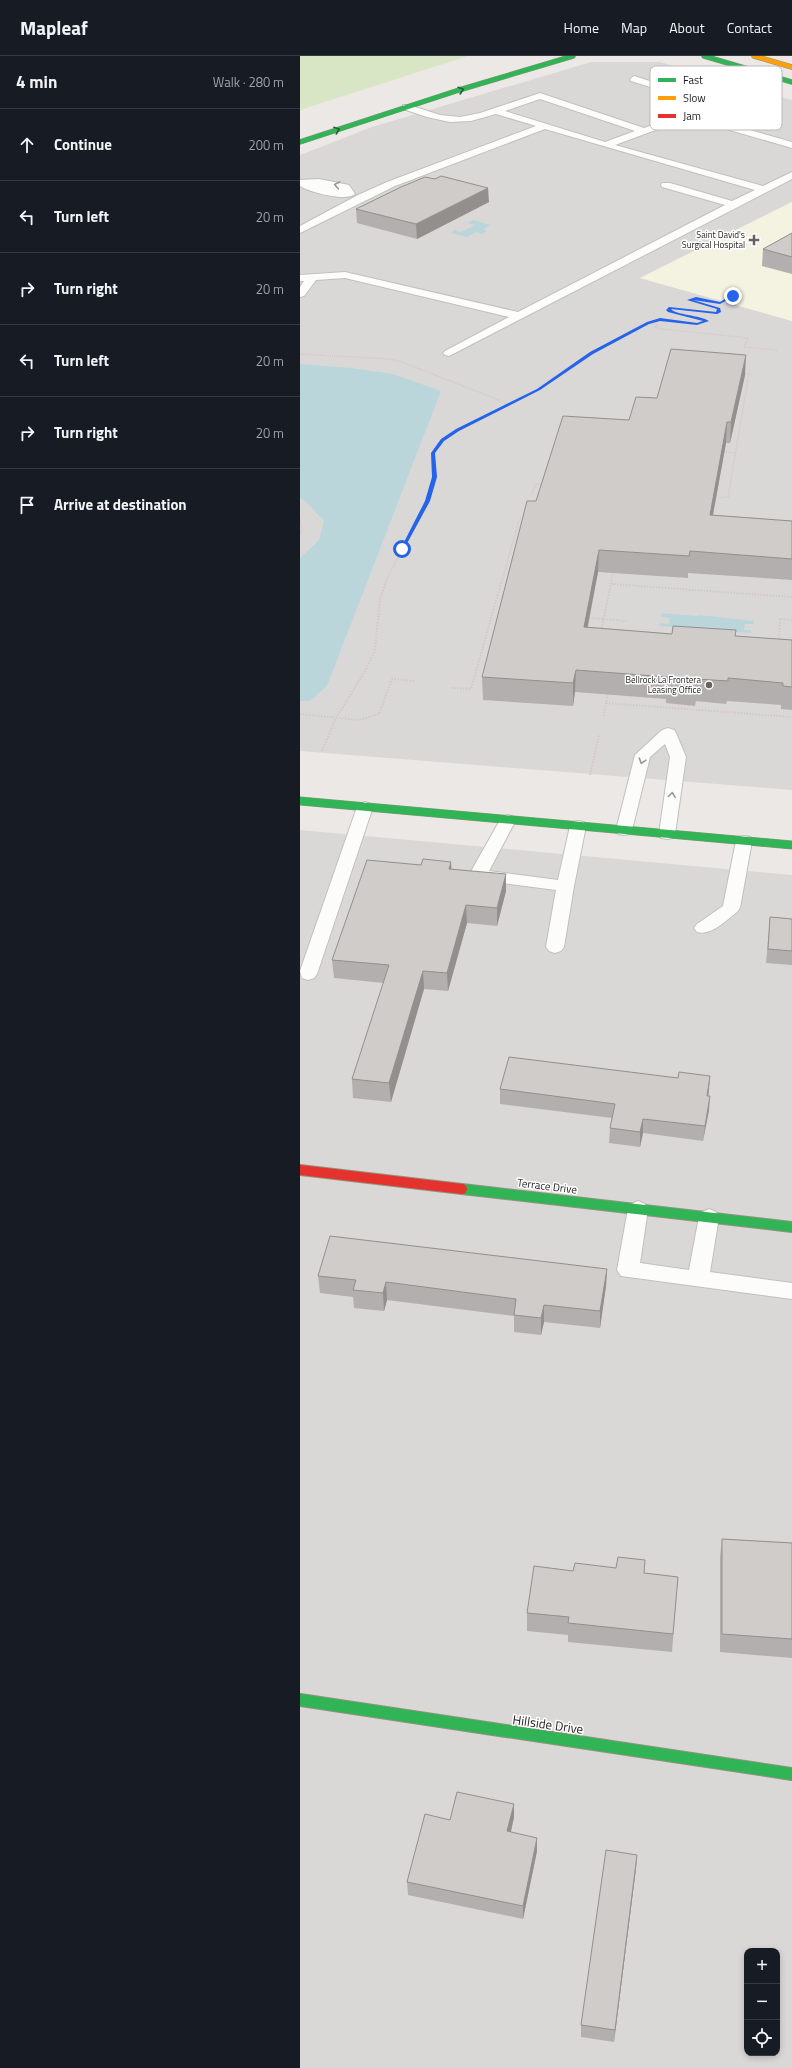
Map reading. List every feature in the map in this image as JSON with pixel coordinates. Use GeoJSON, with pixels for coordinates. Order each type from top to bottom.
{"type":"FeatureCollection","features":[{"type":"Feature","properties":{"kind":"main road"},"geometry":{"type":"LineString","coordinates":[[300,142],[406,107],[573,56]]}},
{"type":"Feature","properties":{"kind":"main road"},"geometry":{"type":"LineString","coordinates":[[704,56],[738,66]]}},
{"type":"Feature","properties":{"kind":"main road"},"geometry":{"type":"LineString","coordinates":[[754,56],[792,67]]}},
{"type":"Feature","properties":{"kind":"main road"},"geometry":{"type":"LineString","coordinates":[[782,79],[792,82]]}},
{"type":"Feature","properties":{"kind":"main road"},"geometry":{"type":"LineString","coordinates":[[300,801],[792,845]]}},
{"type":"Feature","properties":{"kind":"main road","name":"Terrace Drive"},"geometry":{"type":"LineString","coordinates":[[300,1170],[792,1227]]}},
{"type":"Feature","properties":{"kind":"main road","name":"Hillside Drive"},"geometry":{"type":"LineString","coordinates":[[300,1700],[792,1774]]}},
{"type":"Feature","properties":{"kind":"lane"},"geometry":{"type":"LineString","coordinates":[[634,79],[650,84]]}},
{"type":"Feature","properties":{"kind":"lane"},"geometry":{"type":"LineString","coordinates":[[406,107],[434,117],[456,120],[477,118],[540,96],[645,131]]}},
{"type":"Feature","properties":{"kind":"lane"},"geometry":{"type":"LineString","coordinates":[[496,111],[605,145],[764,189]]}},
{"type":"Feature","properties":{"kind":"lane"},"geometry":{"type":"LineString","coordinates":[[300,230],[390,184],[545,126]]}},
{"type":"Feature","properties":{"kind":"lane"},"geometry":{"type":"LineString","coordinates":[[605,145],[650,129]]}},
{"type":"Feature","properties":{"kind":"lane"},"geometry":{"type":"LineString","coordinates":[[740,130],[792,145]]}},
{"type":"Feature","properties":{"kind":"lane"},"geometry":{"type":"LineString","coordinates":[[449,353],[792,175]]}},
{"type":"Feature","properties":{"kind":"lane"},"geometry":{"type":"LineString","coordinates":[[300,183],[309,188],[362,197]]}},
{"type":"Feature","properties":{"kind":"lane"},"geometry":{"type":"LineString","coordinates":[[666,185],[734,205]]}},
{"type":"Feature","properties":{"kind":"lane"},"geometry":{"type":"LineString","coordinates":[[300,278],[345,275],[519,316]]}},
{"type":"Feature","properties":{"kind":"lane"},"geometry":{"type":"LineString","coordinates":[[300,294],[313,277]]}},
{"type":"Feature","properties":{"kind":"lane"},"geometry":{"type":"LineString","coordinates":[[624,830],[643,755],[668,733],[678,757],[667,834]]}},
{"type":"Feature","properties":{"kind":"lane"},"geometry":{"type":"LineString","coordinates":[[308,974],[365,807]]}},
{"type":"Feature","properties":{"kind":"lane"},"geometry":{"type":"LineString","coordinates":[[508,820],[478,875],[565,886]]}},
{"type":"Feature","properties":{"kind":"lane"},"geometry":{"type":"LineString","coordinates":[[555,947],[565,886],[578,826]]}},
{"type":"Feature","properties":{"kind":"lane"},"geometry":{"type":"LineString","coordinates":[[703,928],[731,908],[744,841]]}},
{"type":"Feature","properties":{"kind":"lane"},"geometry":{"type":"LineString","coordinates":[[638,1209],[628,1270],[792,1291]]}},
{"type":"Feature","properties":{"kind":"lane"},"geometry":{"type":"LineString","coordinates":[[698,1279],[709,1217]]}},
{"type":"Feature","properties":{"kind":"path"},"geometry":{"type":"LineString","coordinates":[[322,752],[336,718],[365,671],[375,650],[380,598],[392,568],[428,501],[434,477],[433,453],[436,446],[457,430],[538,389],[604,346],[650,322],[668,319],[702,324],[707,321],[705,319],[674,313],[668,310],[674,307],[717,313],[719,312],[719,309],[689,300],[696,298],[720,303],[733,296]]}},
{"type":"Feature","properties":{"kind":"path"},"geometry":{"type":"LineString","coordinates":[[650,322],[658,325],[655,327],[661,329],[748,338],[744,347],[777,350]]}},
{"type":"Feature","properties":{"kind":"path"},"geometry":{"type":"LineString","coordinates":[[300,354],[389,359],[402,362],[510,404]]}},
{"type":"Feature","properties":{"kind":"path"},"geometry":{"type":"LineString","coordinates":[[711,498],[728,497],[749,374],[737,373]]}},
{"type":"Feature","properties":{"kind":"path"},"geometry":{"type":"LineString","coordinates":[[721,452],[735,453]]}},
{"type":"Feature","properties":{"kind":"path"},"geometry":{"type":"LineString","coordinates":[[531,495],[536,484],[544,485]]}},
{"type":"Feature","properties":{"kind":"path"},"geometry":{"type":"LineString","coordinates":[[451,688],[471,689],[520,520],[526,517]]}},
{"type":"Feature","properties":{"kind":"path"},"geometry":{"type":"LineString","coordinates":[[300,519],[302,529],[300,535]]}},
{"type":"Feature","properties":{"kind":"path"},"geometry":{"type":"LineString","coordinates":[[600,634],[614,570]]}},
{"type":"Feature","properties":{"kind":"path"},"geometry":{"type":"LineString","coordinates":[[611,584],[792,597]]}},
{"type":"Feature","properties":{"kind":"path"},"geometry":{"type":"LineString","coordinates":[[589,618],[628,621]]}},
{"type":"Feature","properties":{"kind":"path"},"geometry":{"type":"LineString","coordinates":[[792,620],[780,619],[779,639],[792,640]]}},
{"type":"Feature","properties":{"kind":"path"},"geometry":{"type":"LineString","coordinates":[[300,714],[358,720],[380,714],[392,679],[415,681]]}},
{"type":"Feature","properties":{"kind":"path"},"geometry":{"type":"LineString","coordinates":[[604,716],[609,689]]}},
{"type":"Feature","properties":{"kind":"path"},"geometry":{"type":"LineString","coordinates":[[606,703],[792,717]]}},
{"type":"Feature","properties":{"kind":"path"},"geometry":{"type":"LineString","coordinates":[[590,775],[599,735]]}},
{"type":"Feature","properties":{"kind":"shaded area"},"geometry":{"type":"Polygon","coordinates":[[[591,62],[660,62],[674,66],[650,66],[650,130],[782,130],[782,97],[792,100],[792,202],[640,278],[792,321],[792,790],[300,751],[300,155],[372,127],[591,62]]]}},
{"type":"Feature","properties":{"kind":"shaded area","name":"Saint David's Surgical Hospital"},"geometry":{"type":"Polygon","coordinates":[[[792,202],[792,321],[640,278],[792,202]]]}},
{"type":"Feature","properties":{"kind":"shaded area"},"geometry":{"type":"Polygon","coordinates":[[[300,830],[792,875],[792,2068],[300,2068],[300,830]]]}},
{"type":"Feature","properties":{"kind":"green space"},"geometry":{"type":"Polygon","coordinates":[[[300,56],[468,56],[300,110],[300,56]]]}},
{"type":"Feature","properties":{"kind":"water"},"geometry":{"type":"Polygon","coordinates":[[[473,220],[491,225],[483,229],[487,231],[482,234],[476,232],[467,237],[450,233],[455,230],[461,232],[475,225],[467,223],[473,220]]]}},
{"type":"Feature","properties":{"kind":"water"},"geometry":{"type":"Polygon","coordinates":[[[300,364],[351,368],[393,374],[441,391],[327,686],[310,701],[300,701],[300,558],[319,540],[324,521],[305,501],[300,498],[300,364]]]}},
{"type":"Feature","properties":{"kind":"water"},"geometry":{"type":"Polygon","coordinates":[[[661,613],[699,615],[754,621],[753,624],[745,624],[744,630],[751,630],[751,633],[659,626],[660,623],[669,624],[670,618],[661,617],[661,613]]]}},
{"type":"Feature","properties":{"kind":"building"},"geometry":{"type":"Polygon","coordinates":[[[441,176],[488,188],[416,224],[356,209],[425,177],[435,179],[441,176]]]}},
{"type":"Feature","properties":{"kind":"building"},"geometry":{"type":"Polygon","coordinates":[[[792,233],[792,257],[763,249],[792,233]]]}},
{"type":"Feature","properties":{"kind":"building"},"geometry":{"type":"Polygon","coordinates":[[[671,349],[746,355],[731,422],[727,422],[710,515],[792,521],[792,559],[690,551],[689,556],[599,550],[584,627],[672,634],[673,626],[736,630],[735,636],[792,640],[792,687],[783,686],[783,683],[728,678],[728,681],[697,679],[697,683],[667,681],[668,677],[576,670],[573,683],[482,677],[527,501],[536,501],[563,416],[629,420],[636,397],[657,398],[671,349]]]}},
{"type":"Feature","properties":{"kind":"building"},"geometry":{"type":"Polygon","coordinates":[[[423,859],[451,862],[449,869],[506,874],[497,908],[466,905],[447,973],[423,971],[389,1083],[352,1079],[389,965],[332,960],[367,860],[421,865],[423,859]]]}},
{"type":"Feature","properties":{"kind":"building"},"geometry":{"type":"Polygon","coordinates":[[[770,917],[792,919],[792,951],[768,949],[770,917]]]}},
{"type":"Feature","properties":{"kind":"building"},"geometry":{"type":"Polygon","coordinates":[[[509,1057],[678,1078],[679,1072],[710,1076],[707,1096],[710,1096],[705,1126],[643,1119],[640,1132],[610,1128],[615,1104],[500,1089],[509,1057]]]}},
{"type":"Feature","properties":{"kind":"building"},"geometry":{"type":"Polygon","coordinates":[[[330,1236],[607,1269],[600,1311],[544,1305],[541,1318],[514,1315],[516,1299],[386,1282],[383,1293],[353,1290],[356,1280],[318,1276],[330,1236]]]}},
{"type":"Feature","properties":{"kind":"building"},"geometry":{"type":"Polygon","coordinates":[[[722,1539],[792,1543],[792,1639],[722,1634],[722,1539]]]}},
{"type":"Feature","properties":{"kind":"building"},"geometry":{"type":"Polygon","coordinates":[[[618,1557],[645,1560],[644,1573],[678,1577],[673,1634],[568,1623],[569,1617],[527,1613],[534,1566],[573,1571],[575,1563],[616,1568],[618,1557]]]}},
{"type":"Feature","properties":{"kind":"building"},"geometry":{"type":"Polygon","coordinates":[[[457,1792],[514,1804],[507,1831],[537,1838],[523,1906],[407,1882],[425,1814],[450,1820],[457,1792]]]}},
{"type":"Feature","properties":{"kind":"building"},"geometry":{"type":"Polygon","coordinates":[[[606,1850],[637,1855],[615,2030],[581,2025],[606,1850]]]}},
{"type":"Feature","properties":{"kind":"traffic: fast"},"geometry":{"type":"LineString","coordinates":[[300,142],[459,90],[573,56]]}},
{"type":"Feature","properties":{"kind":"traffic: fast"},"geometry":{"type":"LineString","coordinates":[[704,56],[738,66]]}},
{"type":"Feature","properties":{"kind":"traffic: fast"},"geometry":{"type":"LineString","coordinates":[[782,79],[792,82]]}},
{"type":"Feature","properties":{"kind":"traffic: fast"},"geometry":{"type":"LineString","coordinates":[[300,801],[792,845]]}},
{"type":"Feature","properties":{"kind":"traffic: fast"},"geometry":{"type":"LineString","coordinates":[[462,1189],[792,1227]]}},
{"type":"Feature","properties":{"kind":"traffic: fast"},"geometry":{"type":"LineString","coordinates":[[300,1700],[792,1774]]}},
{"type":"Feature","properties":{"kind":"traffic: slow"},"geometry":{"type":"LineString","coordinates":[[754,56],[792,67]]}},
{"type":"Feature","properties":{"kind":"traffic: jam"},"geometry":{"type":"LineString","coordinates":[[300,1170],[462,1189]]}},
{"type":"Feature","properties":{"kind":"place","name":"Saint David's Surgical Hospital"},"geometry":{"type":"Point","coordinates":[754,240]}},
{"type":"Feature","properties":{"kind":"place","name":"Bellrock La Frontera Leasing Office"},"geometry":{"type":"Point","coordinates":[709,685]}},
{"type":"Feature","properties":{"kind":"route"},"geometry":{"type":"LineString","coordinates":[[402,549],[428,501],[434,477],[433,453],[436,446],[442,440],[457,430],[538,389],[575,366],[592,353],[648,323],[668,319],[697,324],[702,324],[707,321],[698,317],[674,313],[668,310],[670,308],[674,307],[717,313],[719,312],[719,309],[689,300],[691,298],[696,298],[720,303],[733,296]]}}]}
